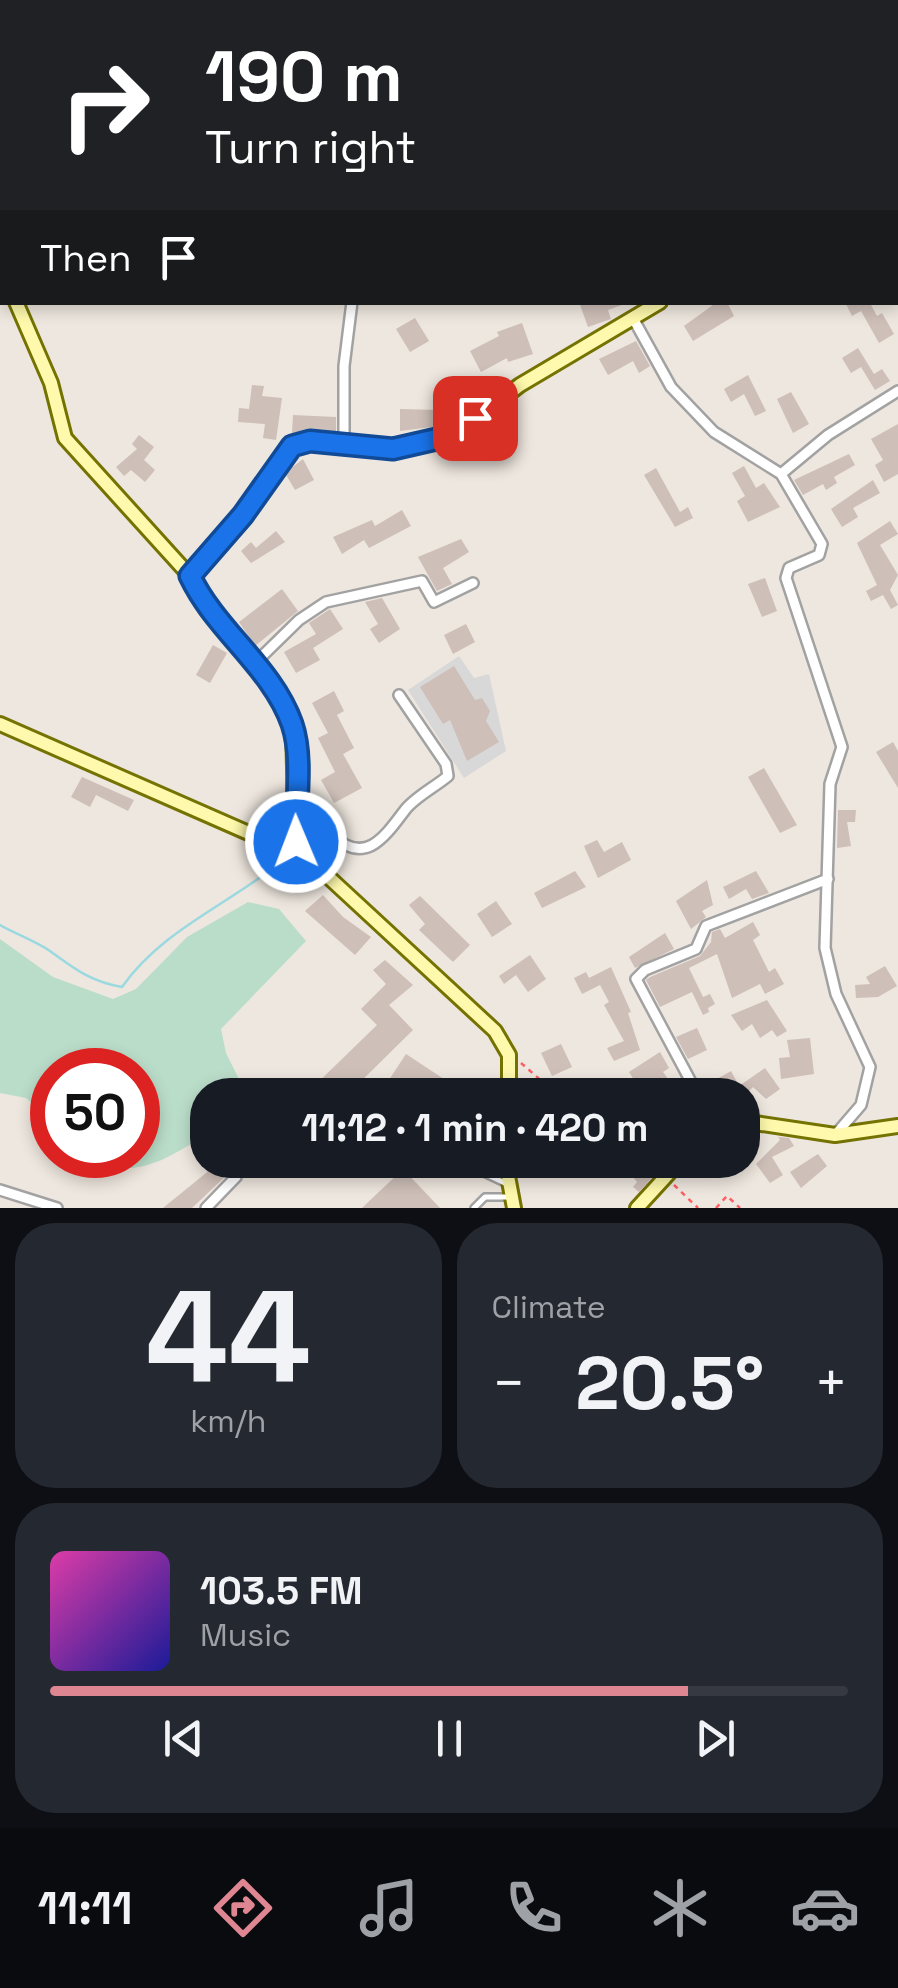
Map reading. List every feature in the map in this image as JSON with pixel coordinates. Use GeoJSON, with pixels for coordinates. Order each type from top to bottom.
{"type":"FeatureCollection","features":[{"type":"Feature","properties":{"kind":"main road"},"geometry":{"type":"LineString","coordinates":[[17,305],[51,384],[65,438],[190,576],[206,609],[269,681],[293,725],[296,847]]}},
{"type":"Feature","properties":{"kind":"main road"},"geometry":{"type":"LineString","coordinates":[[190,576],[243,515],[292,446],[310,441],[393,449],[460,431],[520,385],[656,305]]}},
{"type":"Feature","properties":{"kind":"main road"},"geometry":{"type":"LineString","coordinates":[[0,724],[296,847],[484,1020],[509,1055],[509,1078]]}},
{"type":"Feature","properties":{"kind":"main road"},"geometry":{"type":"LineString","coordinates":[[760,1124],[834,1135],[898,1126]]}},
{"type":"Feature","properties":{"kind":"main road"},"geometry":{"type":"LineString","coordinates":[[637,1208],[664,1178]]}},
{"type":"Feature","properties":{"kind":"street"},"geometry":{"type":"LineString","coordinates":[[344,445],[344,366],[352,305]]}},
{"type":"Feature","properties":{"kind":"street"},"geometry":{"type":"LineString","coordinates":[[634,320],[671,387],[714,432],[780,474],[822,544],[819,555],[793,565],[786,578],[842,747],[830,784],[828,970],[870,1067],[861,1106],[834,1135]]}},
{"type":"Feature","properties":{"kind":"street"},"geometry":{"type":"LineString","coordinates":[[780,474],[828,434],[898,391]]}},
{"type":"Feature","properties":{"kind":"street"},"geometry":{"type":"LineString","coordinates":[[254,664],[300,620],[326,602],[422,581],[434,602],[473,583]]}},
{"type":"Feature","properties":{"kind":"street"},"geometry":{"type":"LineString","coordinates":[[296,847],[332,835],[346,848],[362,850],[387,835],[406,808],[448,776],[446,764],[399,695]]}},
{"type":"Feature","properties":{"kind":"street"},"geometry":{"type":"LineString","coordinates":[[689,1078],[636,979],[645,970],[696,949],[706,926],[828,879]]}},
{"type":"Feature","properties":{"kind":"street"},"geometry":{"type":"LineString","coordinates":[[206,1208],[235,1178]]}},
{"type":"Feature","properties":{"kind":"street"},"geometry":{"type":"LineString","coordinates":[[0,1190],[57,1208]]}},
{"type":"Feature","properties":{"kind":"lane"},"geometry":{"type":"LineString","coordinates":[[484,1178],[511,1196]]}},
{"type":"Feature","properties":{"kind":"lane"},"geometry":{"type":"LineString","coordinates":[[474,1208],[485,1198],[511,1196]]}},
{"type":"Feature","properties":{"kind":"path"},"geometry":{"type":"LineString","coordinates":[[509,1055],[539,1078]]}},
{"type":"Feature","properties":{"kind":"path"},"geometry":{"type":"LineString","coordinates":[[666,1178],[698,1208]]}},
{"type":"Feature","properties":{"kind":"path"},"geometry":{"type":"LineString","coordinates":[[716,1208],[726,1196],[740,1208]]}},
{"type":"Feature","properties":{"kind":"shaded area"},"geometry":{"type":"Polygon","coordinates":[[[459,656],[474,678],[489,674],[506,751],[464,778],[408,690],[459,656]]]}},
{"type":"Feature","properties":{"kind":"green space"},"geometry":{"type":"Polygon","coordinates":[[[248,902],[279,909],[306,941],[221,1029],[226,1053],[238,1078],[190,1078],[190,1144],[160,1161],[160,1048],[30,1048],[30,1102],[0,1093],[0,939],[53,977],[113,999],[136,989],[187,937],[248,902]]]}},
{"type":"Feature","properties":{"kind":"building"},"geometry":{"type":"Polygon","coordinates":[[[580,305],[622,305],[608,310],[611,319],[588,327],[580,305]]]}},
{"type":"Feature","properties":{"kind":"building"},"geometry":{"type":"Polygon","coordinates":[[[713,305],[728,305],[734,316],[693,341],[684,326],[713,305]]]}},
{"type":"Feature","properties":{"kind":"building"},"geometry":{"type":"Polygon","coordinates":[[[846,305],[871,305],[877,316],[882,313],[894,334],[879,343],[861,311],[852,316],[846,305]]]}},
{"type":"Feature","properties":{"kind":"building"},"geometry":{"type":"Polygon","coordinates":[[[415,318],[429,341],[410,352],[396,329],[415,318]]]}},
{"type":"Feature","properties":{"kind":"building"},"geometry":{"type":"Polygon","coordinates":[[[522,323],[533,354],[508,362],[507,358],[481,372],[470,351],[499,336],[497,332],[522,323]]]}},
{"type":"Feature","properties":{"kind":"building"},"geometry":{"type":"Polygon","coordinates":[[[636,341],[650,366],[639,373],[633,361],[608,375],[599,359],[636,341]]]}},
{"type":"Feature","properties":{"kind":"building"},"geometry":{"type":"Polygon","coordinates":[[[858,348],[874,374],[882,369],[890,381],[875,390],[861,367],[851,373],[842,358],[858,348]]]}},
{"type":"Feature","properties":{"kind":"building"},"geometry":{"type":"Polygon","coordinates":[[[748,375],[766,411],[755,416],[744,394],[731,402],[724,389],[748,375]]]}},
{"type":"Feature","properties":{"kind":"building"},"geometry":{"type":"Polygon","coordinates":[[[252,385],[264,386],[262,396],[282,398],[276,440],[263,438],[265,424],[238,422],[239,408],[249,409],[252,385]]]}},
{"type":"Feature","properties":{"kind":"building"},"geometry":{"type":"Polygon","coordinates":[[[791,392],[809,424],[793,433],[777,399],[791,392]]]}},
{"type":"Feature","properties":{"kind":"building"},"geometry":{"type":"Polygon","coordinates":[[[400,409],[438,410],[440,426],[400,431],[400,409]]]}},
{"type":"Feature","properties":{"kind":"building"},"geometry":{"type":"Polygon","coordinates":[[[293,415],[336,417],[336,433],[292,433],[293,415]]]}},
{"type":"Feature","properties":{"kind":"building"},"geometry":{"type":"Polygon","coordinates":[[[898,424],[898,474],[884,482],[875,465],[883,460],[871,439],[898,424]]]}},
{"type":"Feature","properties":{"kind":"building"},"geometry":{"type":"Polygon","coordinates":[[[139,435],[154,447],[144,460],[155,470],[145,482],[131,470],[124,476],[116,467],[137,449],[132,444],[139,435]]]}},
{"type":"Feature","properties":{"kind":"building"},"geometry":{"type":"Polygon","coordinates":[[[849,454],[855,465],[834,477],[837,483],[826,490],[823,484],[803,495],[794,480],[849,454]]]}},
{"type":"Feature","properties":{"kind":"building"},"geometry":{"type":"Polygon","coordinates":[[[303,459],[314,480],[295,490],[285,473],[303,459]]]}},
{"type":"Feature","properties":{"kind":"building"},"geometry":{"type":"Polygon","coordinates":[[[744,466],[756,488],[764,483],[780,507],[748,522],[737,501],[745,496],[732,473],[744,466]]]}},
{"type":"Feature","properties":{"kind":"building"},"geometry":{"type":"Polygon","coordinates":[[[656,468],[680,512],[688,507],[693,518],[675,527],[644,475],[656,468]]]}},
{"type":"Feature","properties":{"kind":"building"},"geometry":{"type":"Polygon","coordinates":[[[873,480],[880,493],[853,508],[858,517],[842,527],[831,509],[873,480]]]}},
{"type":"Feature","properties":{"kind":"building"},"geometry":{"type":"Polygon","coordinates":[[[402,510],[411,526],[369,548],[364,540],[342,554],[333,537],[372,520],[375,526],[402,510]]]}},
{"type":"Feature","properties":{"kind":"building"},"geometry":{"type":"Polygon","coordinates":[[[890,521],[898,534],[880,545],[898,575],[890,590],[898,605],[891,609],[883,595],[871,601],[866,591],[877,585],[857,543],[890,521]]]}},
{"type":"Feature","properties":{"kind":"building"},"geometry":{"type":"Polygon","coordinates":[[[276,531],[285,542],[251,563],[241,551],[251,542],[256,548],[276,531]]]}},
{"type":"Feature","properties":{"kind":"building"},"geometry":{"type":"Polygon","coordinates":[[[461,539],[469,552],[443,568],[452,584],[437,591],[418,557],[461,539]]]}},
{"type":"Feature","properties":{"kind":"building"},"geometry":{"type":"Polygon","coordinates":[[[765,578],[777,611],[762,617],[748,584],[765,578]]]}},
{"type":"Feature","properties":{"kind":"building"},"geometry":{"type":"Polygon","coordinates":[[[282,589],[298,611],[255,646],[239,622],[282,589]]]}},
{"type":"Feature","properties":{"kind":"building"},"geometry":{"type":"Polygon","coordinates":[[[382,598],[400,629],[379,643],[370,629],[378,624],[365,602],[382,598]]]}},
{"type":"Feature","properties":{"kind":"building"},"geometry":{"type":"Polygon","coordinates":[[[330,609],[343,629],[313,648],[320,660],[296,673],[284,652],[316,634],[309,623],[330,609]]]}},
{"type":"Feature","properties":{"kind":"building"},"geometry":{"type":"Polygon","coordinates":[[[466,624],[475,642],[453,654],[444,635],[466,624]]]}},
{"type":"Feature","properties":{"kind":"building"},"geometry":{"type":"Polygon","coordinates":[[[213,645],[227,653],[210,683],[196,675],[213,645]]]}},
{"type":"Feature","properties":{"kind":"building"},"geometry":{"type":"Polygon","coordinates":[[[454,666],[475,700],[482,698],[490,711],[486,721],[499,742],[467,761],[450,720],[443,724],[420,687],[454,666]]]}},
{"type":"Feature","properties":{"kind":"building"},"geometry":{"type":"Polygon","coordinates":[[[334,691],[344,711],[337,715],[354,748],[343,754],[362,788],[334,803],[321,780],[335,772],[318,738],[328,733],[312,703],[334,691]]]}},
{"type":"Feature","properties":{"kind":"building"},"geometry":{"type":"Polygon","coordinates":[[[893,742],[898,751],[898,788],[876,752],[893,742]]]}},
{"type":"Feature","properties":{"kind":"building"},"geometry":{"type":"Polygon","coordinates":[[[764,768],[797,825],[780,833],[748,777],[764,768]]]}},
{"type":"Feature","properties":{"kind":"building"},"geometry":{"type":"Polygon","coordinates":[[[82,777],[134,800],[128,811],[96,795],[90,807],[71,797],[82,777]]]}},
{"type":"Feature","properties":{"kind":"building"},"geometry":{"type":"Polygon","coordinates":[[[838,810],[856,810],[855,822],[847,822],[851,846],[837,848],[838,810]]]}},
{"type":"Feature","properties":{"kind":"building"},"geometry":{"type":"Polygon","coordinates":[[[597,840],[604,852],[622,842],[631,860],[598,878],[584,846],[597,840]]]}},
{"type":"Feature","properties":{"kind":"building"},"geometry":{"type":"Polygon","coordinates":[[[575,871],[586,887],[542,908],[534,893],[575,871]]]}},
{"type":"Feature","properties":{"kind":"building"},"geometry":{"type":"Polygon","coordinates":[[[756,871],[769,893],[752,899],[746,889],[729,899],[723,887],[756,871]]]}},
{"type":"Feature","properties":{"kind":"building"},"geometry":{"type":"Polygon","coordinates":[[[707,880],[713,905],[702,911],[706,917],[691,929],[676,901],[707,880]]]}},
{"type":"Feature","properties":{"kind":"building"},"geometry":{"type":"Polygon","coordinates":[[[323,895],[343,917],[371,937],[355,955],[305,911],[323,895]]]}},
{"type":"Feature","properties":{"kind":"building"},"geometry":{"type":"Polygon","coordinates":[[[420,896],[470,945],[453,962],[419,930],[425,924],[409,905],[420,896]]]}},
{"type":"Feature","properties":{"kind":"building"},"geometry":{"type":"Polygon","coordinates":[[[496,901],[512,924],[492,937],[477,914],[496,901]]]}},
{"type":"Feature","properties":{"kind":"building"},"geometry":{"type":"Polygon","coordinates":[[[753,922],[760,935],[753,940],[769,972],[775,968],[784,984],[765,994],[760,984],[732,998],[717,954],[689,968],[703,997],[710,994],[715,1004],[708,1008],[709,1012],[703,1015],[692,992],[660,1007],[646,980],[700,956],[711,942],[712,932],[720,929],[725,938],[753,922]]]}},
{"type":"Feature","properties":{"kind":"building"},"geometry":{"type":"Polygon","coordinates":[[[665,933],[674,949],[635,968],[629,957],[665,933]]]}},
{"type":"Feature","properties":{"kind":"building"},"geometry":{"type":"Polygon","coordinates":[[[530,955],[546,979],[528,992],[516,975],[504,984],[499,976],[530,955]]]}},
{"type":"Feature","properties":{"kind":"building"},"geometry":{"type":"Polygon","coordinates":[[[385,960],[413,985],[389,1005],[413,1030],[364,1078],[322,1078],[377,1025],[361,1009],[386,984],[373,970],[385,960]]]}},
{"type":"Feature","properties":{"kind":"building"},"geometry":{"type":"Polygon","coordinates":[[[885,966],[897,986],[878,997],[856,998],[855,985],[870,984],[866,977],[885,966]]]}},
{"type":"Feature","properties":{"kind":"building"},"geometry":{"type":"Polygon","coordinates":[[[611,967],[631,1012],[628,1013],[640,1050],[614,1061],[607,1048],[624,1041],[604,1005],[609,1002],[600,985],[582,994],[574,978],[586,972],[589,978],[611,967]]]}},
{"type":"Feature","properties":{"kind":"building"},"geometry":{"type":"Polygon","coordinates":[[[767,1000],[787,1031],[777,1037],[772,1030],[760,1038],[752,1024],[742,1031],[731,1015],[767,1000]]]}},
{"type":"Feature","properties":{"kind":"building"},"geometry":{"type":"Polygon","coordinates":[[[697,1028],[707,1050],[688,1059],[676,1037],[697,1028]]]}},
{"type":"Feature","properties":{"kind":"building"},"geometry":{"type":"Polygon","coordinates":[[[810,1038],[814,1074],[781,1079],[779,1058],[790,1057],[787,1040],[810,1038]]]}},
{"type":"Feature","properties":{"kind":"building"},"geometry":{"type":"Polygon","coordinates":[[[561,1044],[572,1067],[552,1076],[541,1053],[561,1044]]]}},
{"type":"Feature","properties":{"kind":"building"},"geometry":{"type":"Polygon","coordinates":[[[660,1052],[669,1068],[663,1072],[667,1078],[633,1078],[629,1072],[660,1052]]]}},
{"type":"Feature","properties":{"kind":"building"},"geometry":{"type":"Polygon","coordinates":[[[406,1054],[442,1078],[390,1078],[406,1054]]]}},
{"type":"Feature","properties":{"kind":"building"},"geometry":{"type":"Polygon","coordinates":[[[765,1068],[780,1089],[766,1099],[760,1093],[760,1078],[751,1078],[765,1068]]]}},
{"type":"Feature","properties":{"kind":"building"},"geometry":{"type":"Polygon","coordinates":[[[778,1137],[789,1138],[794,1146],[772,1157],[783,1175],[770,1183],[760,1169],[760,1160],[780,1140],[778,1137]]]}},
{"type":"Feature","properties":{"kind":"building"},"geometry":{"type":"Polygon","coordinates":[[[818,1154],[827,1166],[801,1188],[790,1172],[818,1154]]]}},
{"type":"Feature","properties":{"kind":"building"},"geometry":{"type":"Polygon","coordinates":[[[200,1178],[224,1178],[192,1208],[163,1208],[200,1178]]]}},
{"type":"Feature","properties":{"kind":"building"},"geometry":{"type":"Polygon","coordinates":[[[394,1178],[412,1178],[440,1208],[362,1208],[394,1178]]]}},
{"type":"Feature","properties":{"kind":"building"},"geometry":{"type":"Polygon","coordinates":[[[634,1178],[651,1178],[639,1192],[633,1187],[637,1182],[634,1178]]]}},
{"type":"Feature","properties":{"kind":"waterway"},"geometry":{"type":"LineString","coordinates":[[0,925],[44,947],[84,974],[122,987],[169,939],[262,876]]}},
{"type":"Feature","properties":{"kind":"route"},"geometry":{"type":"LineString","coordinates":[[296,842],[297,754],[293,725],[269,681],[206,609],[190,576],[243,515],[292,446],[310,441],[393,449],[460,431],[475,418]]}}]}
